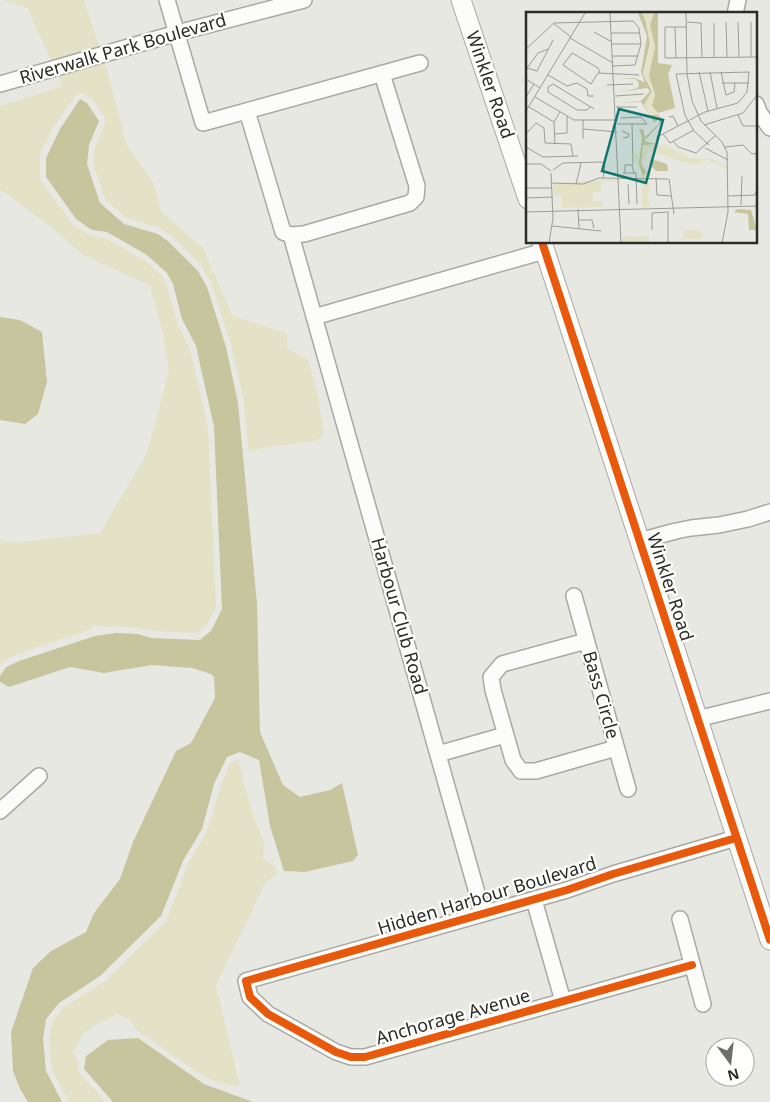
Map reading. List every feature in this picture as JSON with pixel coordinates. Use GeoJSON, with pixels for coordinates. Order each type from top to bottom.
{"type":"FeatureCollection","features":[{"type":"Feature","properties":{"kind":"street"},"geometry":{"type":"LineString","coordinates":[[167,0],[203,123],[420,64]]}},
{"type":"Feature","properties":{"kind":"street","name":"Riverwalk Park Boulevard"},"geometry":{"type":"LineString","coordinates":[[0,84],[177,33],[304,0]]}},
{"type":"Feature","properties":{"kind":"street","name":"Winkler Road"},"geometry":{"type":"LineString","coordinates":[[461,0],[526,193]]}},
{"type":"Feature","properties":{"kind":"street"},"geometry":{"type":"LineString","coordinates":[[291,236],[304,234],[410,203],[416,197],[417,186],[382,74]]}},
{"type":"Feature","properties":{"kind":"street"},"geometry":{"type":"LineString","coordinates":[[758,109],[770,128]]}},
{"type":"Feature","properties":{"kind":"street","name":"Harbour Club Road"},"geometry":{"type":"LineString","coordinates":[[247,111],[283,232],[291,236],[483,914]]}},
{"type":"Feature","properties":{"kind":"street"},"geometry":{"type":"LineString","coordinates":[[314,317],[543,247]]}},
{"type":"Feature","properties":{"kind":"street","name":"Winkler Road"},"geometry":{"type":"LineString","coordinates":[[543,247],[736,838],[764,906],[770,940]]}},
{"type":"Feature","properties":{"kind":"street"},"geometry":{"type":"LineString","coordinates":[[639,541],[676,531],[748,519],[770,512]]}},
{"type":"Feature","properties":{"kind":"street","name":"Bass Circle"},"geometry":{"type":"LineString","coordinates":[[574,596],[628,789]]}},
{"type":"Feature","properties":{"kind":"street","name":"Bass Circle"},"geometry":{"type":"LineString","coordinates":[[586,641],[502,664],[492,676],[493,690],[512,760],[521,771],[536,771],[616,748]]}},
{"type":"Feature","properties":{"kind":"street"},"geometry":{"type":"LineString","coordinates":[[697,718],[770,701]]}},
{"type":"Feature","properties":{"kind":"street"},"geometry":{"type":"LineString","coordinates":[[438,754],[505,734]]}},
{"type":"Feature","properties":{"kind":"street"},"geometry":{"type":"LineString","coordinates":[[0,811],[39,776]]}},
{"type":"Feature","properties":{"kind":"street","name":"Hidden Harbour Boulevard"},"geometry":{"type":"LineString","coordinates":[[246,981],[534,900],[613,874],[736,838]]}},
{"type":"Feature","properties":{"kind":"street"},"geometry":{"type":"LineString","coordinates":[[534,900],[564,1001]]}},
{"type":"Feature","properties":{"kind":"street"},"geometry":{"type":"LineString","coordinates":[[680,919],[704,1004]]}},
{"type":"Feature","properties":{"kind":"street","name":"Anchorage Avenue"},"geometry":{"type":"LineString","coordinates":[[246,981],[250,997],[268,1014],[336,1052],[351,1057],[365,1057],[692,965]]}},
{"type":"Feature","properties":{"kind":"green space"},"geometry":{"type":"Polygon","coordinates":[[[3,0],[84,0],[106,67],[127,145],[154,184],[161,211],[203,248],[232,315],[287,334],[287,348],[308,360],[317,392],[324,434],[317,441],[267,447],[250,452],[249,457],[244,402],[231,345],[212,284],[202,266],[172,236],[160,228],[127,218],[105,199],[93,163],[95,147],[105,124],[105,119],[92,99],[82,93],[77,93],[55,125],[40,154],[40,179],[73,225],[90,235],[105,238],[144,260],[163,277],[167,286],[177,322],[190,349],[208,428],[216,607],[206,626],[197,633],[91,625],[93,629],[29,650],[0,665],[0,540],[14,543],[100,533],[147,453],[169,371],[163,334],[150,286],[85,256],[47,224],[0,189],[0,106],[63,86],[27,8],[3,0]]]}},
{"type":"Feature","properties":{"kind":"green space"},"geometry":{"type":"Polygon","coordinates":[[[238,760],[253,816],[264,842],[263,859],[276,867],[278,873],[265,883],[216,986],[240,1086],[223,1084],[206,1078],[139,1032],[131,1021],[117,1014],[95,1025],[83,1034],[73,1053],[79,1063],[78,1070],[105,1102],[69,1102],[52,1070],[49,1039],[52,1023],[63,1008],[105,981],[166,921],[188,864],[207,831],[220,787],[231,762],[238,760]]]}},
{"type":"Feature","properties":{"kind":"shaded area"},"geometry":{"type":"Polygon","coordinates":[[[80,99],[87,103],[99,121],[89,145],[87,164],[100,203],[124,224],[158,234],[169,242],[198,271],[207,287],[226,347],[238,403],[257,604],[260,732],[283,785],[300,797],[330,790],[342,783],[358,855],[353,861],[305,872],[284,871],[270,826],[259,760],[240,752],[227,757],[214,784],[202,829],[183,861],[161,916],[100,976],[59,1003],[46,1019],[43,1039],[46,1071],[62,1102],[28,1102],[20,1089],[13,1071],[11,1032],[33,968],[51,951],[86,932],[94,913],[120,879],[133,842],[176,751],[191,743],[215,698],[214,677],[211,674],[192,668],[152,665],[104,673],[70,667],[9,687],[0,682],[0,676],[6,667],[19,661],[95,636],[116,633],[137,634],[152,638],[200,640],[211,631],[222,609],[214,427],[196,346],[182,319],[173,284],[167,273],[147,255],[107,232],[92,230],[76,219],[46,177],[46,158],[60,129],[80,99]]]}},
{"type":"Feature","properties":{"kind":"shaded area"},"geometry":{"type":"Polygon","coordinates":[[[0,317],[20,320],[42,332],[47,382],[38,414],[25,424],[0,420],[0,317]]]}},
{"type":"Feature","properties":{"kind":"shaded area"},"geometry":{"type":"Polygon","coordinates":[[[138,1038],[204,1084],[253,1102],[113,1102],[84,1069],[86,1056],[108,1040],[138,1038]]]}},
{"type":"Feature","properties":{"kind":"cycle path"},"geometry":{"type":"LineString","coordinates":[[543,244],[770,940]]}},
{"type":"Feature","properties":{"kind":"cycle path"},"geometry":{"type":"LineString","coordinates":[[692,965],[365,1057],[351,1057],[336,1052],[268,1014],[250,997],[246,981],[567,890],[613,874],[736,838]]}}]}
